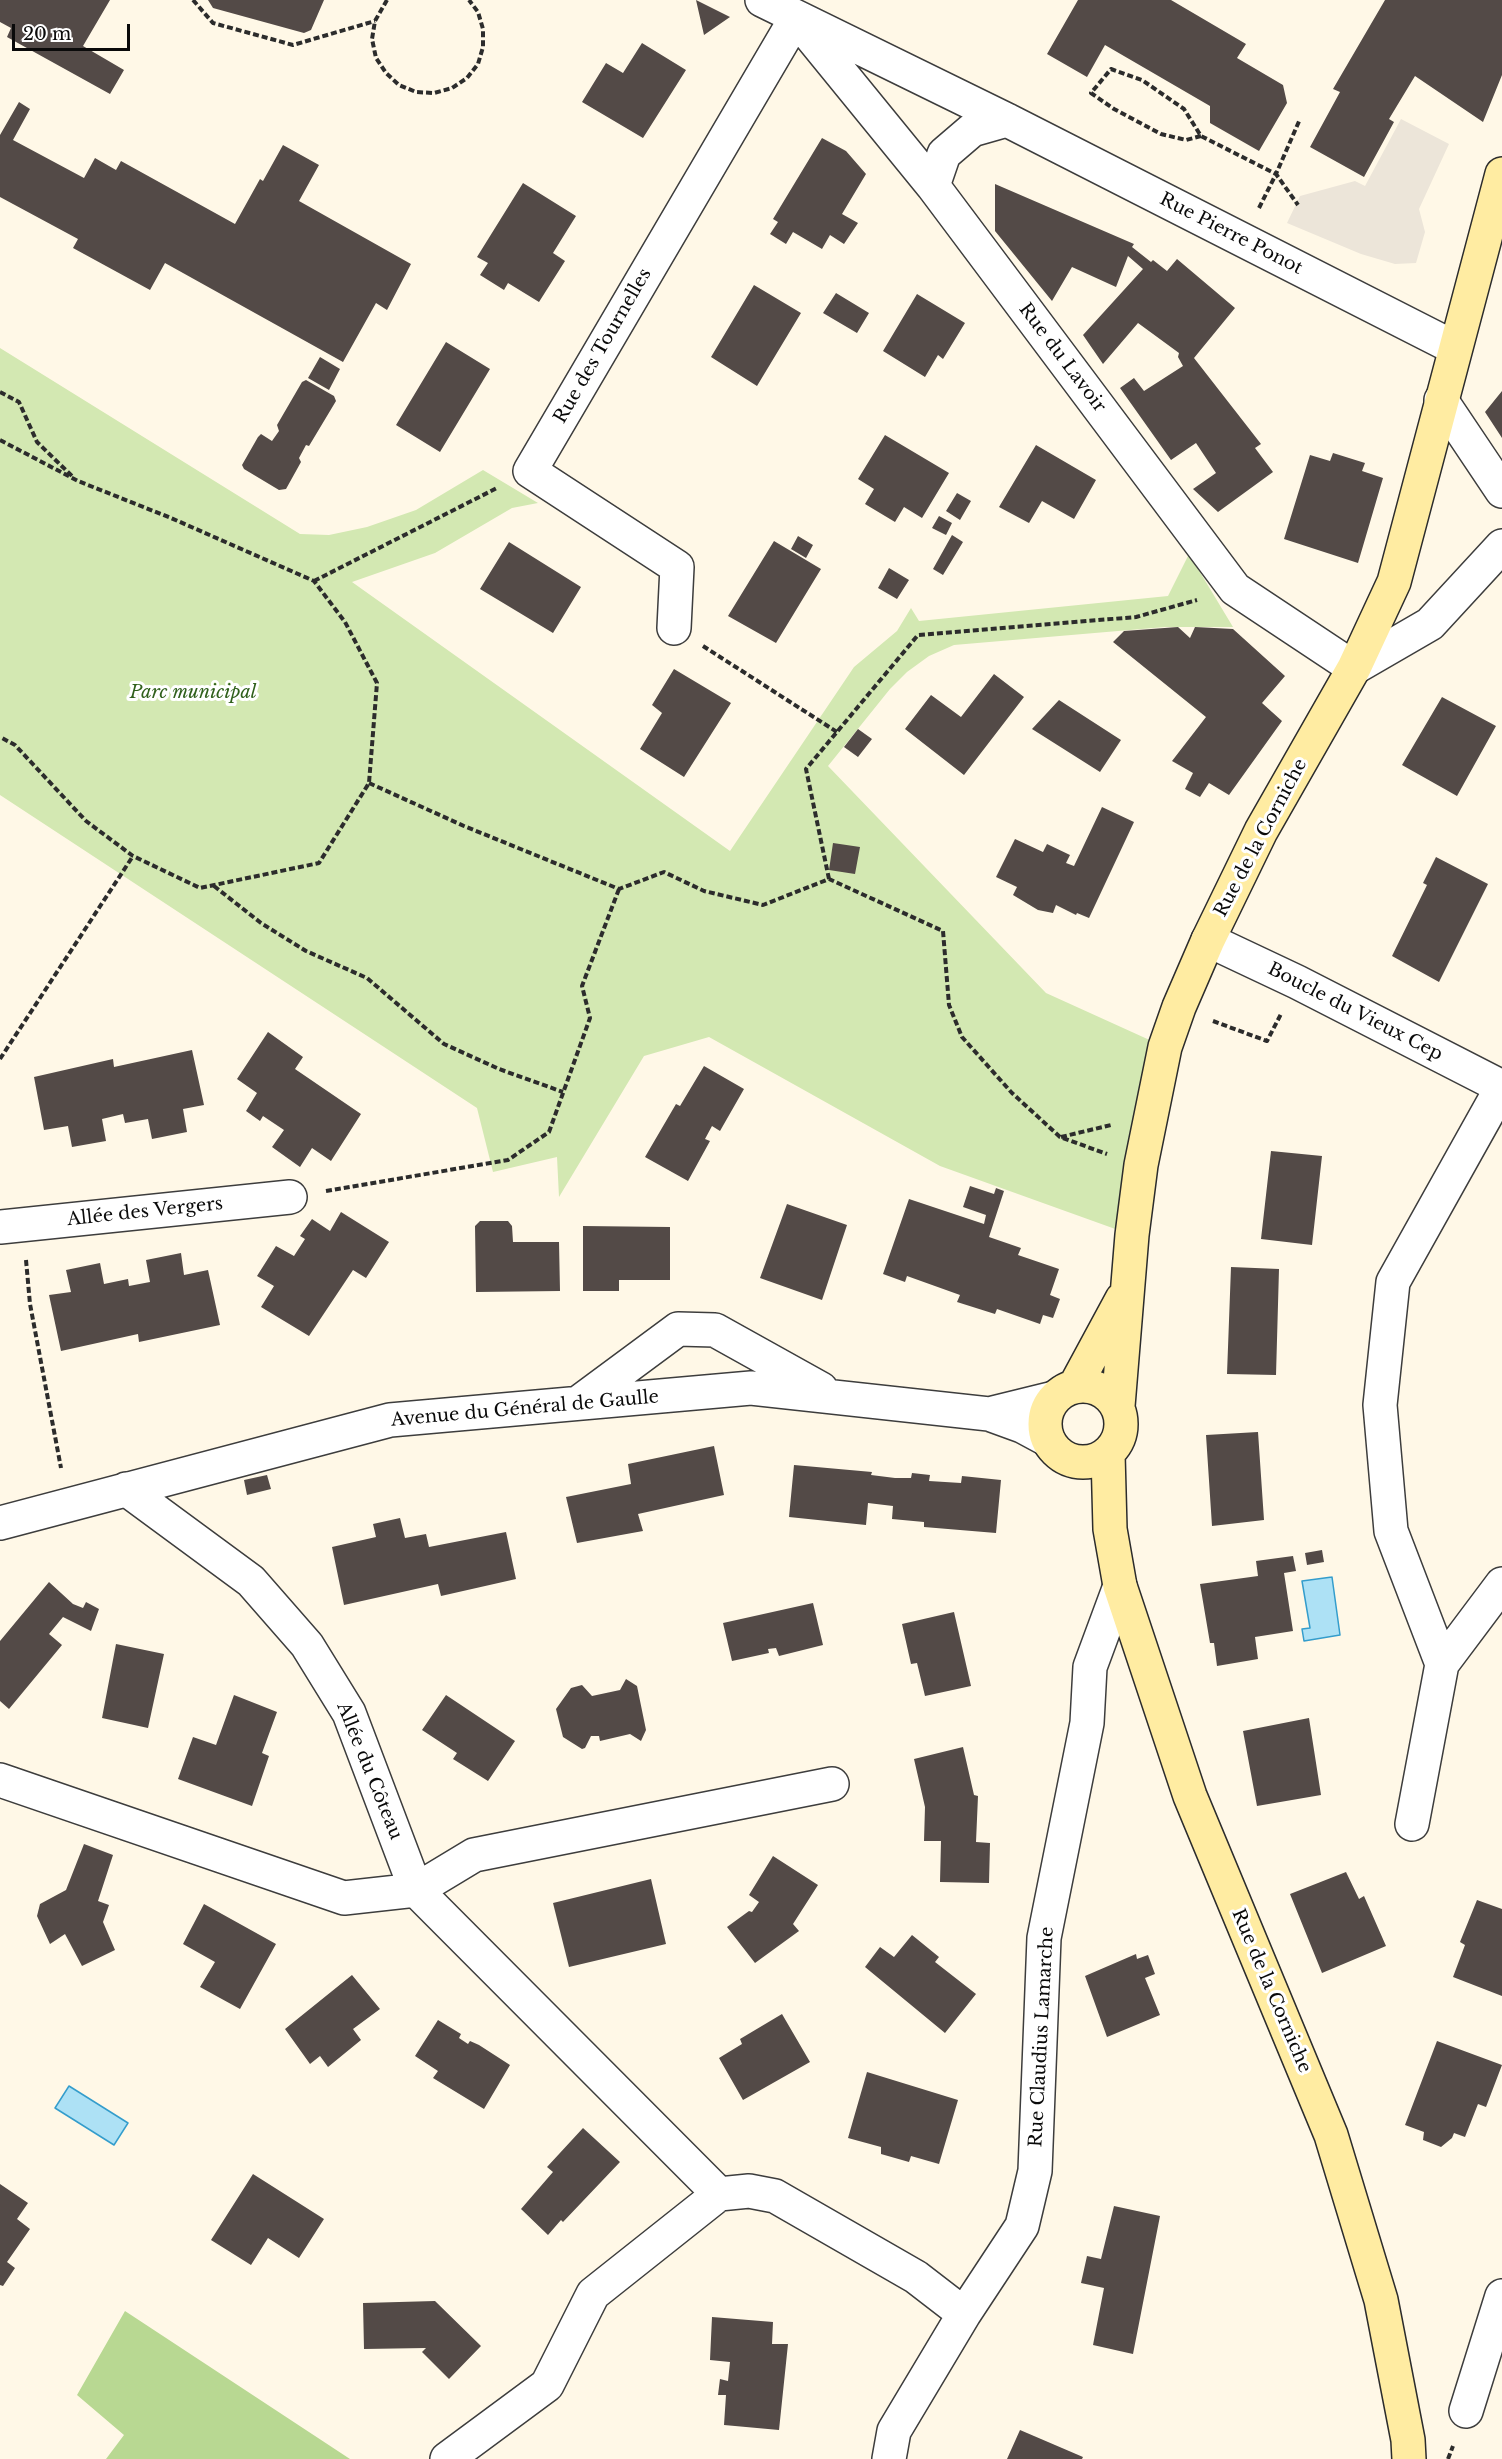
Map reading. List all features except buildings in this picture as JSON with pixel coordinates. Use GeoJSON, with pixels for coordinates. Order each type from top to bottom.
{"type":"FeatureCollection","features":[{"type":"Feature","properties":{"kind":"main road","name":"Rue de la Corniche"},"geometry":{"type":"LineString","coordinates":[[1409,2459],[1408,2440],[1381,2300],[1331,2135],[1190,1796],[1120,1586],[1110,1529],[1108,1454],[1116,1444],[1121,1431],[1122,1419],[1118,1406],[1127,1289],[1141,1165],[1165,1047],[1208,940],[1262,831],[1354,668],[1394,582],[1502,174]]}},
{"type":"Feature","properties":{"kind":"main road","name":"Rue de la Corniche"},"geometry":{"type":"LineString","coordinates":[[1110,1529],[1060,1450],[1045,1418],[1065,1392],[1127,1289]]}},
{"type":"Feature","properties":{"kind":"main road"},"geometry":{"type":"LineString","coordinates":[[1065,1392],[1088,1385],[1111,1396],[1118,1406]]}},
{"type":"Feature","properties":{"kind":"main road"},"geometry":{"type":"LineString","coordinates":[[1060,1450],[1084,1462],[1097,1460],[1108,1454]]}},
{"type":"Feature","properties":{"kind":"street","name":"Rue Pierre Ponot"},"geometry":{"type":"LineString","coordinates":[[762,0],[1006,120],[1455,348]]}},
{"type":"Feature","properties":{"kind":"street","name":"Rue du Lavoir"},"geometry":{"type":"LineString","coordinates":[[796,18],[933,186],[1235,589],[1354,668]]}},
{"type":"Feature","properties":{"kind":"street","name":"Rue des Tournelles"},"geometry":{"type":"LineString","coordinates":[[530,471],[796,18]]}},
{"type":"Feature","properties":{"kind":"street"},"geometry":{"type":"LineString","coordinates":[[933,186],[944,154],[972,130],[1006,120]]}},
{"type":"Feature","properties":{"kind":"street"},"geometry":{"type":"LineString","coordinates":[[1441,400],[1502,491]]}},
{"type":"Feature","properties":{"kind":"street"},"geometry":{"type":"LineString","coordinates":[[530,471],[677,567],[684,634]]}},
{"type":"Feature","properties":{"kind":"street"},"geometry":{"type":"LineString","coordinates":[[1354,668],[1430,624],[1502,546]]}},
{"type":"Feature","properties":{"kind":"street","name":"Boucle du Vieux Cep"},"geometry":{"type":"LineString","coordinates":[[1208,940],[1297,982],[1502,1087],[1393,1282],[1380,1405],[1391,1531],[1442,1664]]}},
{"type":"Feature","properties":{"kind":"street","name":"Allée des Vergers"},"geometry":{"type":"LineString","coordinates":[[11,1225],[290,1197]]}},
{"type":"Feature","properties":{"kind":"street"},"geometry":{"type":"LineString","coordinates":[[578,1403],[678,1329],[715,1330],[835,1397]]}},
{"type":"Feature","properties":{"kind":"street","name":"Avenue du Général de Gaulle"},"geometry":{"type":"LineString","coordinates":[[0,1523],[390,1420],[751,1388],[989,1414],[1022,1426],[1060,1450]]}},
{"type":"Feature","properties":{"kind":"street","name":"Avenue du Général de Gaulle"},"geometry":{"type":"LineString","coordinates":[[989,1414],[1065,1392]]}},
{"type":"Feature","properties":{"kind":"street","name":"Allée du Côteau"},"geometry":{"type":"LineString","coordinates":[[126,1490],[251,1581],[307,1645],[349,1713],[416,1890],[718,2194]]}},
{"type":"Feature","properties":{"kind":"street"},"geometry":{"type":"LineString","coordinates":[[1412,1824],[1442,1664],[1502,1584]]}},
{"type":"Feature","properties":{"kind":"street","name":"Rue Claudius Lamarche"},"geometry":{"type":"LineString","coordinates":[[889,2459],[894,2431],[964,2314],[1022,2226],[1035,2171],[1044,1938],[1087,1723],[1090,1667],[1120,1586]]}},
{"type":"Feature","properties":{"kind":"street"},"geometry":{"type":"LineString","coordinates":[[0,1780],[344,1898],[416,1890],[474,1855],[832,1784]]}},
{"type":"Feature","properties":{"kind":"street"},"geometry":{"type":"LineString","coordinates":[[447,2459],[547,2385],[592,2294],[718,2194],[749,2191],[775,2196],[916,2277],[964,2314]]}},
{"type":"Feature","properties":{"kind":"street"},"geometry":{"type":"LineString","coordinates":[[1466,2411],[1502,2296]]}},
{"type":"Feature","properties":{"kind":"path"},"geometry":{"type":"LineString","coordinates":[[193,0],[213,23],[293,45],[375,21]]}},
{"type":"Feature","properties":{"kind":"path"},"geometry":{"type":"LineString","coordinates":[[387,0],[375,21],[372,39],[376,58],[386,73],[399,85],[416,92],[434,93],[452,88],[466,78],[478,64],[483,47],[483,29],[477,12],[469,0]]}},
{"type":"Feature","properties":{"kind":"path"},"geometry":{"type":"LineString","coordinates":[[1201,136],[1186,140],[1161,134],[1114,109],[1091,93],[1111,69],[1142,80],[1184,109],[1201,136],[1276,174],[1298,206]]}},
{"type":"Feature","properties":{"kind":"path"},"geometry":{"type":"LineString","coordinates":[[1242,240],[1276,174],[1300,119]]}},
{"type":"Feature","properties":{"kind":"path"},"geometry":{"type":"LineString","coordinates":[[0,392],[19,402],[37,442],[78,481]]}},
{"type":"Feature","properties":{"kind":"path"},"geometry":{"type":"LineString","coordinates":[[0,440],[78,481],[171,518],[314,581],[345,622],[377,683],[369,783],[319,863],[200,888],[133,855],[86,821],[15,745],[0,737]]}},
{"type":"Feature","properties":{"kind":"path"},"geometry":{"type":"LineString","coordinates":[[314,581],[530,471]]}},
{"type":"Feature","properties":{"kind":"path"},"geometry":{"type":"LineString","coordinates":[[829,879],[806,769],[918,635],[1136,617],[1235,589]]}},
{"type":"Feature","properties":{"kind":"path"},"geometry":{"type":"LineString","coordinates":[[684,634],[837,732]]}},
{"type":"Feature","properties":{"kind":"path"},"geometry":{"type":"LineString","coordinates":[[369,783],[464,826],[619,889],[664,872],[704,891],[763,905],[829,879],[943,932],[950,1005],[962,1037],[1012,1094],[1060,1137],[1141,1165]]}},
{"type":"Feature","properties":{"kind":"path"},"geometry":{"type":"LineString","coordinates":[[0,1059],[133,855]]}},
{"type":"Feature","properties":{"kind":"path"},"geometry":{"type":"LineString","coordinates":[[213,885],[261,923],[306,951],[368,978],[444,1044],[499,1069],[564,1092]]}},
{"type":"Feature","properties":{"kind":"path"},"geometry":{"type":"LineString","coordinates":[[290,1197],[508,1161],[549,1132],[590,1018],[582,986],[619,889]]}},
{"type":"Feature","properties":{"kind":"path"},"geometry":{"type":"LineString","coordinates":[[1179,1008],[1267,1041],[1297,982]]}},
{"type":"Feature","properties":{"kind":"path"},"geometry":{"type":"LineString","coordinates":[[1060,1137],[1108,1125],[1148,1131]]}},
{"type":"Feature","properties":{"kind":"path"},"geometry":{"type":"LineString","coordinates":[[11,1225],[30,1305],[69,1504]]}},
{"type":"Feature","properties":{"kind":"green space","name":"Parc municipal"},"geometry":{"type":"Polygon","coordinates":[[[0,348],[300,534],[329,535],[367,527],[416,510],[483,470],[538,503],[512,508],[435,553],[352,582],[730,851],[854,667],[897,631],[911,608],[919,621],[1168,596],[1189,554],[1233,627],[1165,627],[954,645],[929,656],[907,672],[890,689],[828,766],[1046,993],[1165,1047],[1132,1235],[940,1166],[709,1037],[644,1056],[559,1197],[557,1157],[493,1172],[477,1108],[0,795],[0,348]]]}},
{"type":"Feature","properties":{"kind":"green space"},"geometry":{"type":"Polygon","coordinates":[[[125,2311],[350,2459],[106,2459],[124,2435],[77,2395],[125,2311]]]}},
{"type":"Feature","properties":{"kind":"shaded area"},"geometry":{"type":"Polygon","coordinates":[[[1401,119],[1449,144],[1419,209],[1425,232],[1416,263],[1395,264],[1361,254],[1287,223],[1300,196],[1355,181],[1365,186],[1401,119]]]}},
{"type":"Feature","properties":{"kind":"water"},"geometry":{"type":"Polygon","coordinates":[[[1332,1577],[1340,1635],[1304,1641],[1302,1629],[1310,1628],[1302,1581],[1332,1577]]]}},
{"type":"Feature","properties":{"kind":"water"},"geometry":{"type":"Polygon","coordinates":[[[69,2086],[128,2123],[114,2145],[55,2108],[69,2086]]]}}]}
